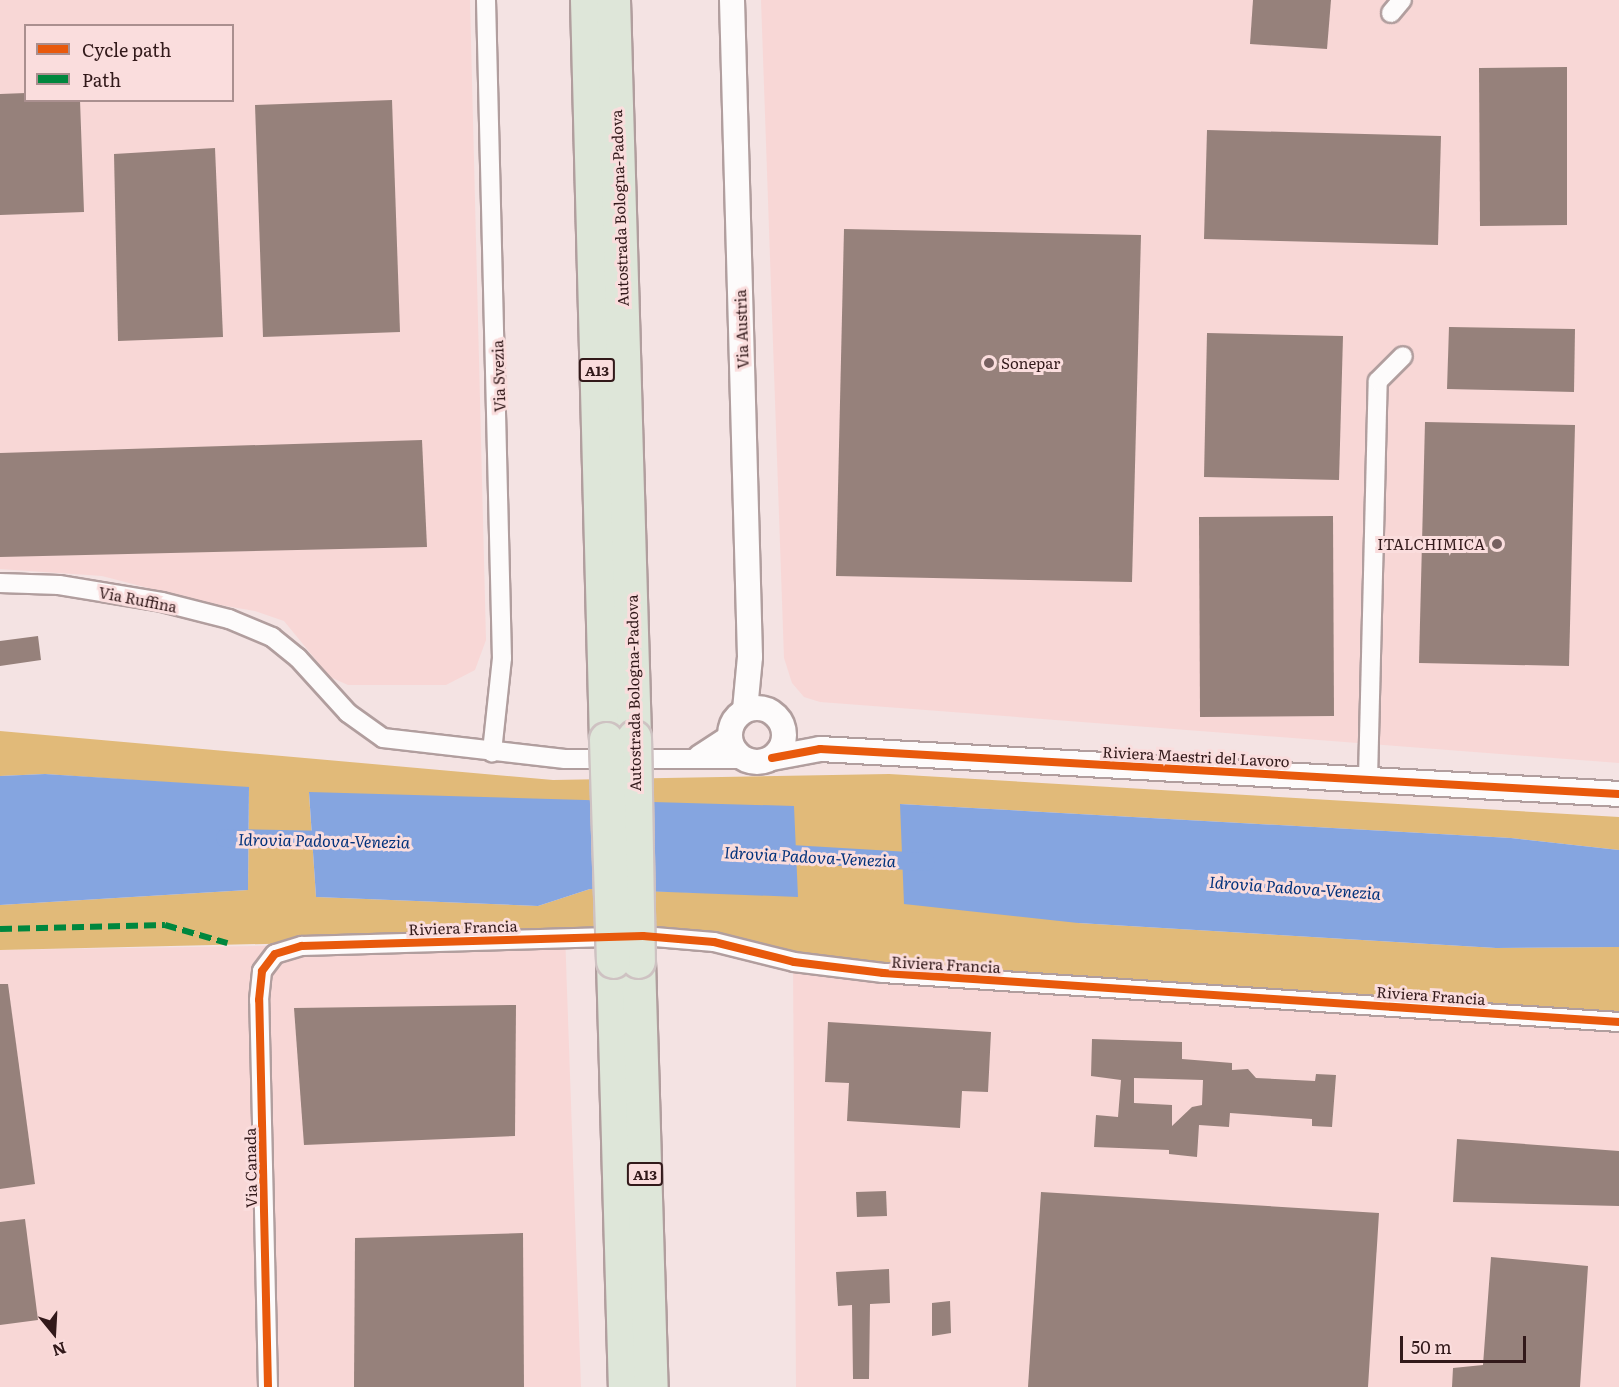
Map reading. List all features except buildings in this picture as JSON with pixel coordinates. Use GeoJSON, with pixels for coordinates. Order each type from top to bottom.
{"type":"FeatureCollection","features":[{"type":"Feature","properties":{"kind":"highway","name":"Autostrada Bologna-Padova"},"geometry":{"type":"LineString","coordinates":[[587,0],[620,738]]}},
{"type":"Feature","properties":{"kind":"highway","name":"Autostrada Bologna-Padova"},"geometry":{"type":"LineString","coordinates":[[613,0],[620,738],[625,961],[626,1387]]}},
{"type":"Feature","properties":{"kind":"highway","name":"Autostrada Bologna-Padova"},"geometry":{"type":"LineString","coordinates":[[625,961],[651,1387]]}},
{"type":"Feature","properties":{"kind":"street","name":"Via Svezia"},"geometry":{"type":"LineString","coordinates":[[486,0],[502,658],[492,752]]}},
{"type":"Feature","properties":{"kind":"street","name":"Via Austria"},"geometry":{"type":"LineString","coordinates":[[732,0],[750,657],[757,710]]}},
{"type":"Feature","properties":{"kind":"street"},"geometry":{"type":"LineString","coordinates":[[1368,779],[1378,381],[1403,356]]}},
{"type":"Feature","properties":{"kind":"street","name":"Via Ruffina"},"geometry":{"type":"LineString","coordinates":[[0,583],[59,585],[162,602],[229,619],[272,637]]}},
{"type":"Feature","properties":{"kind":"street","name":"Riviera Maestri del Lavoro"},"geometry":{"type":"LineString","coordinates":[[272,637],[298,658],[363,727],[383,738],[412,744],[565,759],[694,757],[745,759],[754,762],[820,749],[1619,794]]}},
{"type":"Feature","properties":{"kind":"street","name":"Riviera Maestri del Lavoro"},"geometry":{"type":"LineString","coordinates":[[757,710],[784,730],[820,749]]}},
{"type":"Feature","properties":{"kind":"street"},"geometry":{"type":"LineString","coordinates":[[745,759],[734,749],[730,734],[732,725],[757,710]]}},
{"type":"Feature","properties":{"kind":"street"},"geometry":{"type":"LineString","coordinates":[[772,758],[782,746],[784,730]]}},
{"type":"Feature","properties":{"kind":"street"},"geometry":{"type":"LineString","coordinates":[[694,757],[730,734]]}},
{"type":"Feature","properties":{"kind":"street","name":"Riviera Francia"},"geometry":{"type":"LineString","coordinates":[[275,954],[302,946],[643,936],[714,942],[794,962],[883,974],[1619,1022]]}},
{"type":"Feature","properties":{"kind":"street","name":"Via Canada"},"geometry":{"type":"LineString","coordinates":[[268,1387],[259,1000],[262,971],[275,954]]}},
{"type":"Feature","properties":{"kind":"shaded area"},"geometry":{"type":"Polygon","coordinates":[[[0,0],[470,0],[486,640],[475,670],[446,685],[348,685],[330,677],[284,621],[255,611],[202,602],[102,576],[0,569],[0,0]]]}},
{"type":"Feature","properties":{"kind":"shaded area"},"geometry":{"type":"Polygon","coordinates":[[[761,0],[1619,0],[1619,763],[820,702],[804,697],[792,683],[784,658],[761,0]]]}},
{"type":"Feature","properties":{"kind":"shaded area"},"geometry":{"type":"Polygon","coordinates":[[[0,731],[553,780],[889,774],[1619,817],[1619,850],[1511,838],[900,804],[1078,923],[1496,948],[1619,947],[1619,1017],[883,973],[714,942],[565,937],[0,950],[0,905],[248,890],[249,788],[45,774],[0,776],[0,731]],[[309,793],[316,897],[538,906],[590,889],[798,896],[544,800],[309,793]]]}},
{"type":"Feature","properties":{"kind":"shaded area"},"geometry":{"type":"Polygon","coordinates":[[[565,933],[581,1387],[0,1387],[0,950],[378,944],[565,933]]]}},
{"type":"Feature","properties":{"kind":"shaded area"},"geometry":{"type":"Polygon","coordinates":[[[793,964],[1619,1028],[1619,1387],[796,1387],[793,964]]]}},
{"type":"Feature","properties":{"kind":"water"},"geometry":{"type":"Polygon","coordinates":[[[45,774],[249,787],[248,890],[0,905],[0,776],[45,774]]]}},
{"type":"Feature","properties":{"kind":"water"},"geometry":{"type":"Polygon","coordinates":[[[309,792],[794,806],[798,897],[590,889],[538,906],[316,897],[309,792]]]}},
{"type":"Feature","properties":{"kind":"water"},"geometry":{"type":"Polygon","coordinates":[[[900,804],[1511,838],[1619,850],[1619,947],[1496,948],[1078,923],[904,904],[900,804]]]}},
{"type":"Feature","properties":{"kind":"waterway","name":"Idrovia Padova-Venezia"},"geometry":{"type":"LineString","coordinates":[[225,838],[335,840]]}},
{"type":"Feature","properties":{"kind":"waterway","name":"Idrovia Padova-Venezia"},"geometry":{"type":"LineString","coordinates":[[774,853],[926,862]]}},
{"type":"Feature","properties":{"kind":"marked path"},"geometry":{"type":"LineString","coordinates":[[0,929],[165,925],[227,943]]}},
{"type":"Feature","properties":{"kind":"cycle path"},"geometry":{"type":"LineString","coordinates":[[772,758],[820,749],[1619,794]]}},
{"type":"Feature","properties":{"kind":"cycle path"},"geometry":{"type":"LineString","coordinates":[[268,1387],[259,1000],[262,971],[275,954],[302,946],[643,936],[714,942],[794,962],[883,973],[1619,1022]]}},
{"type":"Feature","properties":{"kind":"place","name":"Sonepar"},"geometry":{"type":"Point","coordinates":[989,363]}},
{"type":"Feature","properties":{"kind":"place","name":"ITALCHIMICA"},"geometry":{"type":"Point","coordinates":[1497,544]}}]}
